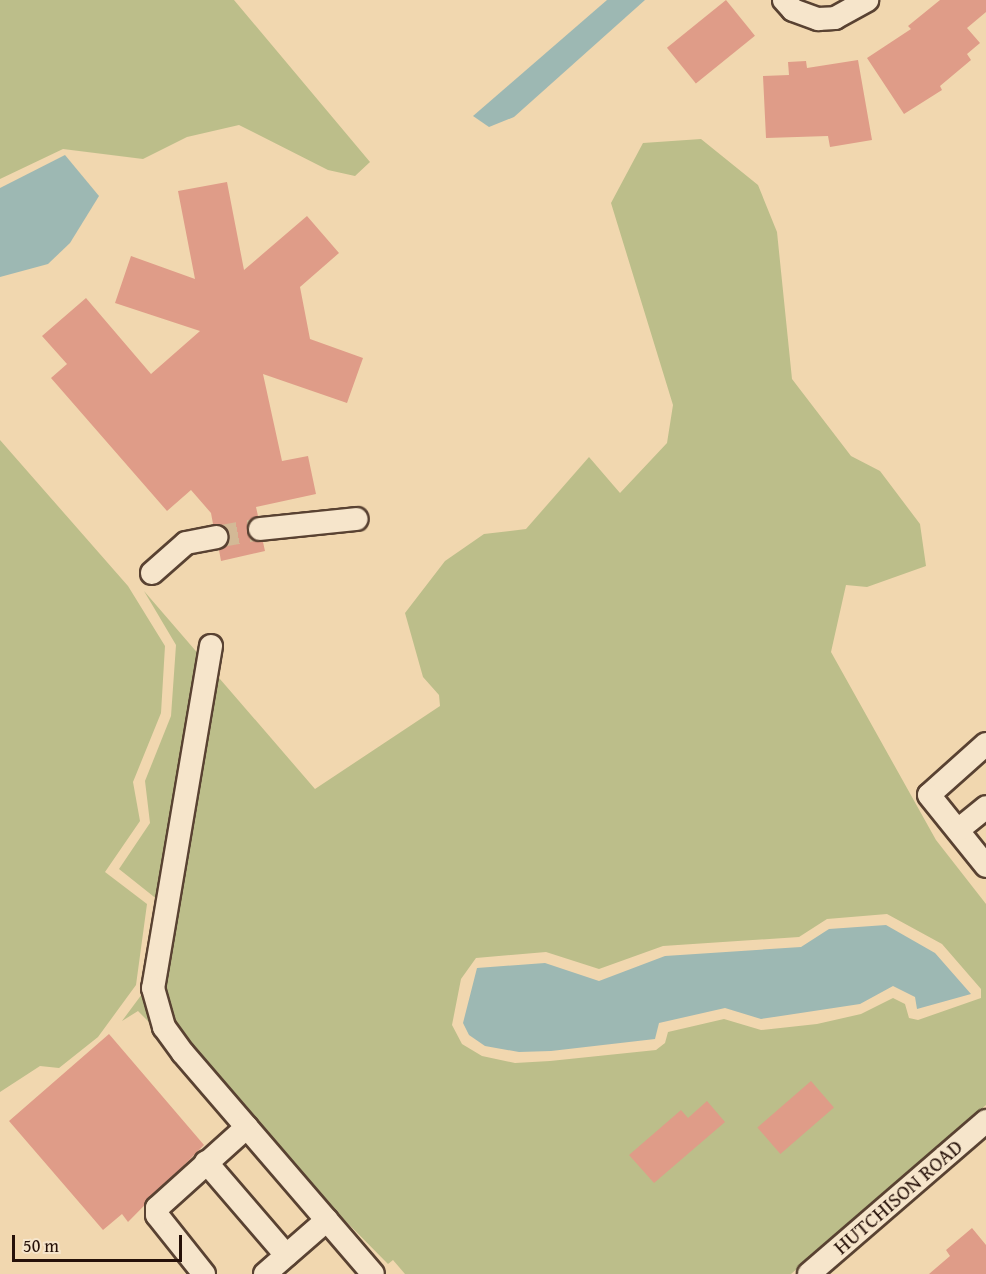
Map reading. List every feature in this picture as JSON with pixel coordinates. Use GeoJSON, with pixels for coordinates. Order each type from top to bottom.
{"type":"FeatureCollection","features":[{"type":"Feature","properties":{"kind":"street"},"geometry":{"type":"LineString","coordinates":[[784,0],[794,10],[818,19],[835,18],[867,0]]}},
{"type":"Feature","properties":{"kind":"street"},"geometry":{"type":"LineString","coordinates":[[260,529],[356,519]]}},
{"type":"Feature","properties":{"kind":"street"},"geometry":{"type":"LineString","coordinates":[[152,573],[186,543],[216,537]]}},
{"type":"Feature","properties":{"kind":"street"},"geometry":{"type":"LineString","coordinates":[[211,646],[153,988],[164,1027],[373,1274]]}},
{"type":"Feature","properties":{"kind":"street"},"geometry":{"type":"LineString","coordinates":[[986,744],[929,795],[986,866]]}},
{"type":"Feature","properties":{"kind":"street"},"geometry":{"type":"LineString","coordinates":[[958,830],[986,807]]}},
{"type":"Feature","properties":{"kind":"street","name":"HUTCHISON ROAD"},"geometry":{"type":"LineString","coordinates":[[809,1274],[986,1121]]}},
{"type":"Feature","properties":{"kind":"street"},"geometry":{"type":"LineString","coordinates":[[204,1274],[157,1215],[157,1208],[247,1127]]}},
{"type":"Feature","properties":{"kind":"street"},"geometry":{"type":"LineString","coordinates":[[206,1162],[286,1255]]}},
{"type":"Feature","properties":{"kind":"street"},"geometry":{"type":"LineString","coordinates":[[265,1274],[327,1220]]}},
{"type":"Feature","properties":{"kind":"green space"},"geometry":{"type":"Polygon","coordinates":[[[0,0],[234,0],[370,162],[355,176],[328,170],[239,125],[187,137],[143,159],[63,149],[0,179],[0,0]]]}},
{"type":"Feature","properties":{"kind":"green space"},"geometry":{"type":"Polygon","coordinates":[[[701,139],[758,185],[777,232],[792,379],[851,456],[880,471],[920,524],[926,566],[867,587],[846,585],[831,652],[936,840],[986,904],[986,1105],[791,1274],[405,1274],[393,1260],[388,1264],[138,1011],[122,1021],[145,990],[158,900],[119,869],[150,823],[145,781],[171,716],[176,645],[144,591],[315,789],[440,706],[439,695],[423,677],[405,613],[445,561],[484,534],[526,529],[589,457],[620,493],[667,443],[673,405],[611,203],[643,143],[701,139]],[[887,914],[827,919],[799,937],[663,946],[599,969],[546,952],[476,958],[461,979],[452,1025],[462,1044],[482,1056],[515,1063],[656,1050],[665,1043],[668,1032],[724,1019],[761,1030],[817,1024],[861,1014],[893,998],[905,1004],[909,1018],[918,1020],[981,998],[981,989],[942,944],[887,914]]]}},
{"type":"Feature","properties":{"kind":"green space"},"geometry":{"type":"Polygon","coordinates":[[[0,440],[128,586],[165,646],[161,713],[133,782],[140,821],[105,872],[147,904],[136,985],[98,1037],[59,1068],[40,1066],[0,1092],[0,440]]]}},
{"type":"Feature","properties":{"kind":"water"},"geometry":{"type":"Polygon","coordinates":[[[607,0],[645,0],[514,117],[489,127],[473,116],[607,0]]]}},
{"type":"Feature","properties":{"kind":"water"},"geometry":{"type":"Polygon","coordinates":[[[65,155],[99,196],[70,243],[48,264],[0,277],[0,188],[65,155]]]}},
{"type":"Feature","properties":{"kind":"water"},"geometry":{"type":"Polygon","coordinates":[[[886,925],[935,953],[971,994],[917,1009],[915,997],[893,986],[860,1004],[761,1019],[725,1008],[659,1023],[655,1039],[551,1051],[519,1052],[485,1046],[469,1035],[463,1023],[477,968],[545,963],[599,981],[665,956],[801,947],[829,929],[886,925]]]}},
{"type":"Feature","properties":{"kind":"building"},"geometry":{"type":"Polygon","coordinates":[[[726,0],[755,36],[696,84],[667,48],[726,0]]]}},
{"type":"Feature","properties":{"kind":"building"},"geometry":{"type":"Polygon","coordinates":[[[940,0],[986,0],[986,12],[967,28],[980,43],[967,54],[971,60],[940,86],[942,90],[904,114],[867,58],[911,29],[908,26],[940,0]]]}},
{"type":"Feature","properties":{"kind":"building"},"geometry":{"type":"Polygon","coordinates":[[[858,60],[872,140],[830,147],[828,136],[766,138],[763,76],[789,75],[788,62],[806,61],[807,68],[858,60]]]}},
{"type":"Feature","properties":{"kind":"building"},"geometry":{"type":"Polygon","coordinates":[[[227,182],[244,270],[307,216],[339,253],[300,287],[310,339],[363,358],[347,403],[263,374],[282,461],[308,456],[316,494],[256,507],[258,516],[248,523],[247,531],[254,541],[263,542],[265,551],[221,561],[219,550],[229,541],[226,529],[213,524],[211,513],[191,490],[167,511],[51,378],[67,364],[42,336],[86,298],[151,374],[200,331],[115,303],[131,256],[195,279],[178,191],[227,182]]]}},
{"type":"Feature","properties":{"kind":"building"},"geometry":{"type":"Polygon","coordinates":[[[109,1034],[204,1145],[128,1222],[122,1214],[103,1230],[9,1121],[109,1034]]]}},
{"type":"Feature","properties":{"kind":"building"},"geometry":{"type":"Polygon","coordinates":[[[811,1081],[834,1107],[780,1154],[757,1128],[811,1081]]]}},
{"type":"Feature","properties":{"kind":"building"},"geometry":{"type":"Polygon","coordinates":[[[707,1101],[725,1122],[654,1183],[629,1155],[681,1110],[688,1118],[707,1101]]]}},
{"type":"Feature","properties":{"kind":"building"},"geometry":{"type":"Polygon","coordinates":[[[972,1228],[986,1245],[986,1274],[929,1274],[950,1256],[946,1250],[972,1228]]]}},
{"type":"Feature","properties":{"kind":"tunnel"},"geometry":{"type":"LineString","coordinates":[[216,537],[260,529]]}}]}
